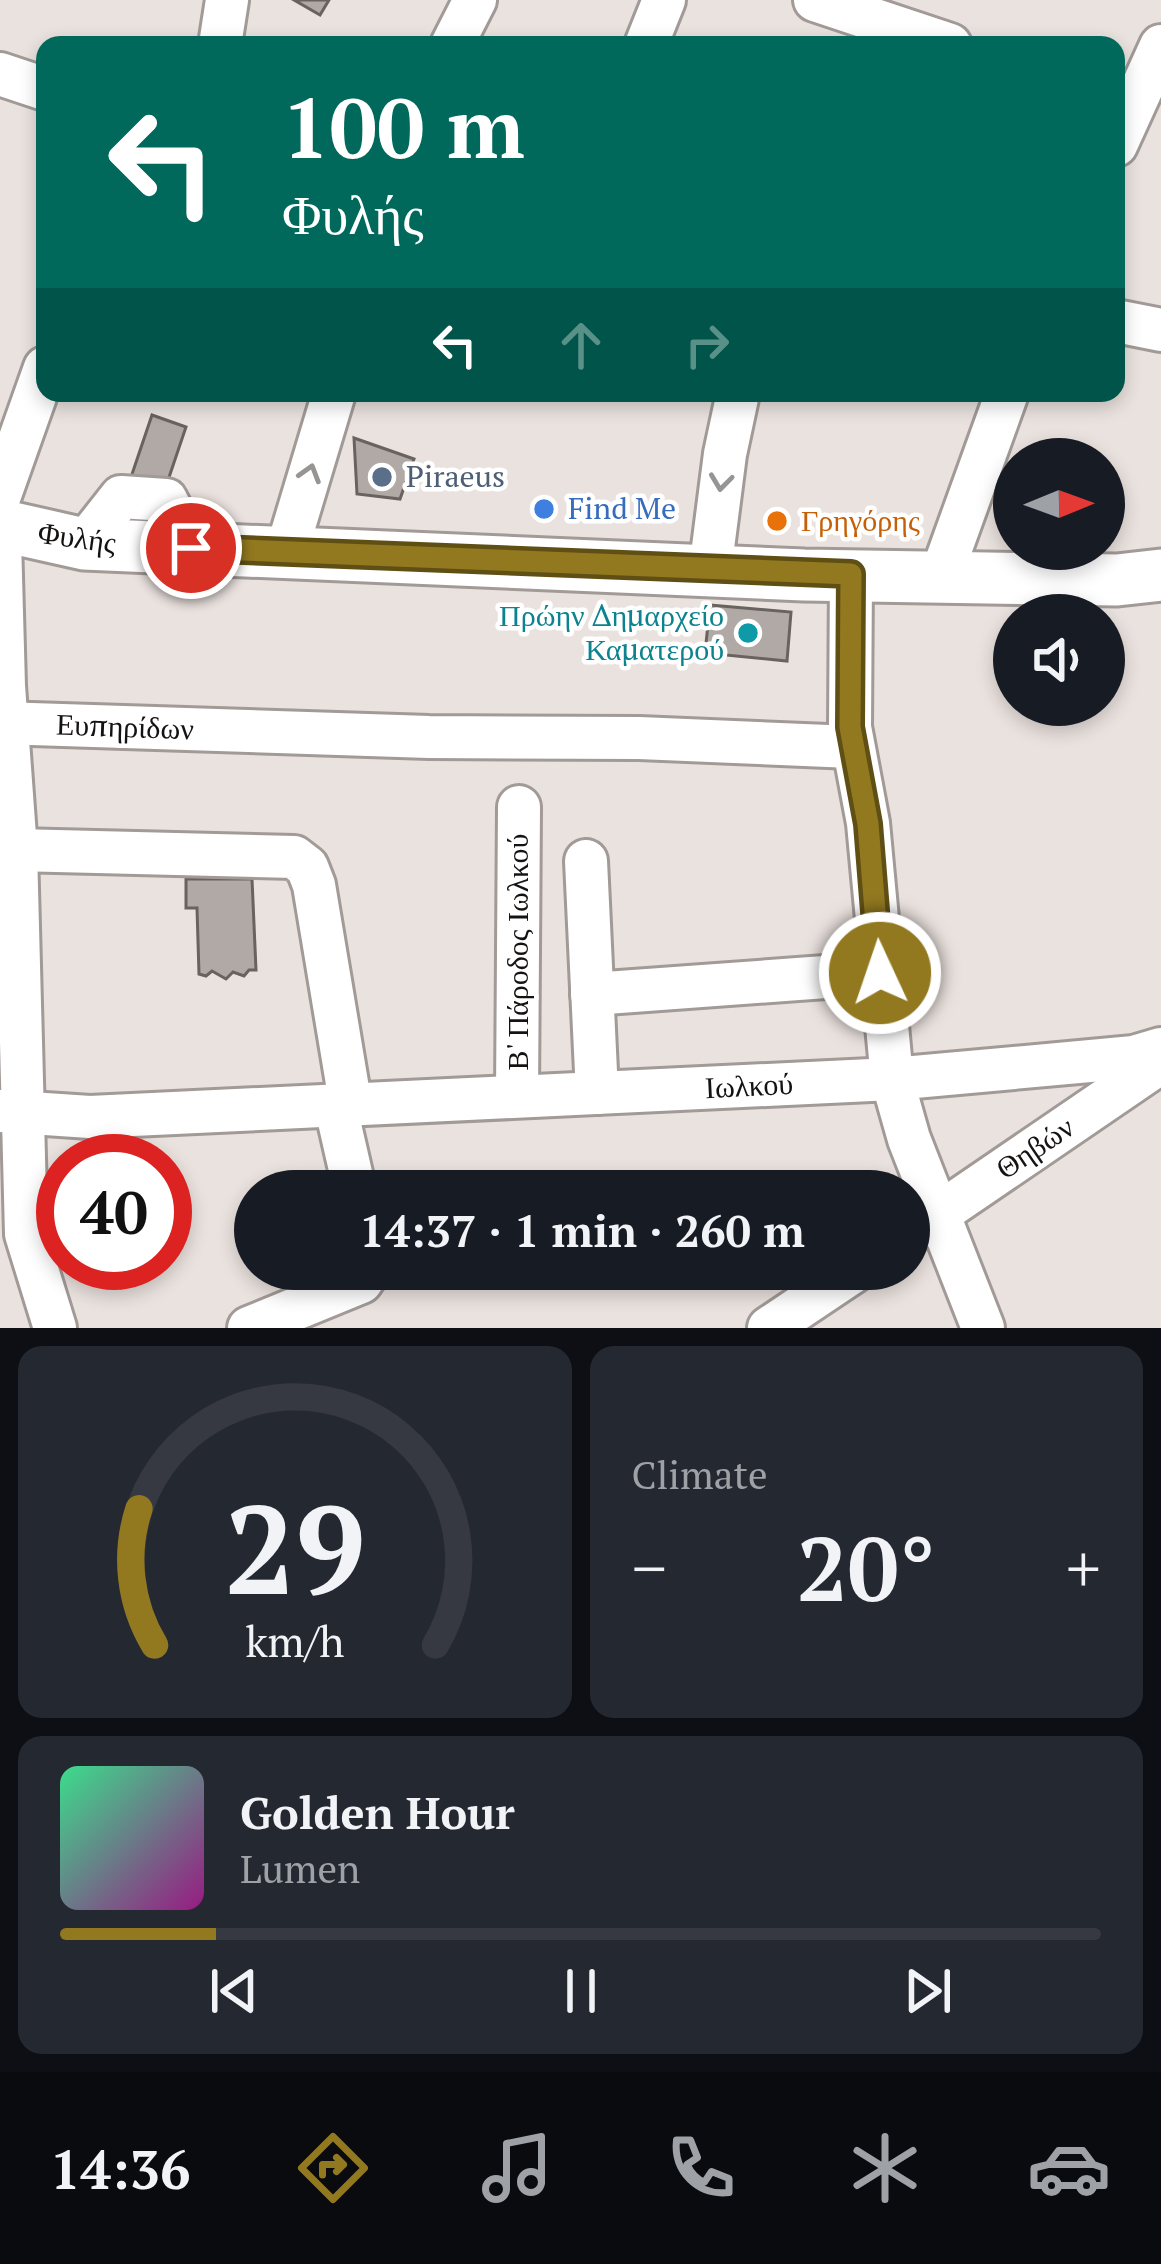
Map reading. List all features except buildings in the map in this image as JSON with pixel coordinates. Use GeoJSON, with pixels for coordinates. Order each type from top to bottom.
{"type":"FeatureCollection","features":[{"type":"Feature","properties":{"kind":"main road","name":"Φυλής"},"geometry":{"type":"LineString","coordinates":[[0,525],[84,544],[710,572],[1117,580],[1161,575]]}},
{"type":"Feature","properties":{"kind":"street"},"geometry":{"type":"LineString","coordinates":[[221,36],[227,0]]}},
{"type":"Feature","properties":{"kind":"street"},"geometry":{"type":"LineString","coordinates":[[457,36],[476,0]]}},
{"type":"Feature","properties":{"kind":"street"},"geometry":{"type":"LineString","coordinates":[[650,36],[664,0]]}},
{"type":"Feature","properties":{"kind":"street"},"geometry":{"type":"LineString","coordinates":[[815,0],[926,36]]}},
{"type":"Feature","properties":{"kind":"street"},"geometry":{"type":"LineString","coordinates":[[1138,100],[1161,46]]}},
{"type":"Feature","properties":{"kind":"street"},"geometry":{"type":"LineString","coordinates":[[0,74],[36,86]]}},
{"type":"Feature","properties":{"kind":"street"},"geometry":{"type":"LineString","coordinates":[[1125,323],[1161,331]]}},
{"type":"Feature","properties":{"kind":"street"},"geometry":{"type":"LineString","coordinates":[[0,495],[36,393]]}},
{"type":"Feature","properties":{"kind":"street"},"geometry":{"type":"LineString","coordinates":[[286,553],[331,402]]}},
{"type":"Feature","properties":{"kind":"street"},"geometry":{"type":"LineString","coordinates":[[710,572],[736,402]]}},
{"type":"Feature","properties":{"kind":"street"},"geometry":{"type":"LineString","coordinates":[[941,576],[1004,402]]}},
{"type":"Feature","properties":{"kind":"street"},"geometry":{"type":"LineString","coordinates":[[0,540],[3,723],[16,850],[12,1113],[26,1234],[56,1328]]}},
{"type":"Feature","properties":{"kind":"street"},"geometry":{"type":"LineString","coordinates":[[851,574],[852,747],[868,824],[892,1079],[914,1170]]}},
{"type":"Feature","properties":{"kind":"street","name":"Ευπηρίδων"},"geometry":{"type":"LineString","coordinates":[[3,723],[852,747]]}},
{"type":"Feature","properties":{"kind":"street","name":"Β' Πάροδος Ιωλκού"},"geometry":{"type":"LineString","coordinates":[[517,1096],[519,807]]}},
{"type":"Feature","properties":{"kind":"street"},"geometry":{"type":"LineString","coordinates":[[16,850],[294,857],[307,867],[318,906],[352,1170]]}},
{"type":"Feature","properties":{"kind":"street"},"geometry":{"type":"LineString","coordinates":[[586,861],[597,1093]]}},
{"type":"Feature","properties":{"kind":"street"},"geometry":{"type":"LineString","coordinates":[[592,994],[880,973]]}},
{"type":"Feature","properties":{"kind":"street","name":"Ιωλκού"},"geometry":{"type":"LineString","coordinates":[[12,1113],[90,1117],[892,1079],[1134,1057],[1161,1049]]}},
{"type":"Feature","properties":{"kind":"street","name":"Θηβών"},"geometry":{"type":"LineString","coordinates":[[930,1220],[1161,1062]]}},
{"type":"Feature","properties":{"kind":"street"},"geometry":{"type":"LineString","coordinates":[[930,1235],[983,1328]]}},
{"type":"Feature","properties":{"kind":"street"},"geometry":{"type":"LineString","coordinates":[[249,1328],[342,1290]]}},
{"type":"Feature","properties":{"kind":"street"},"geometry":{"type":"LineString","coordinates":[[769,1328],[826,1290]]}},
{"type":"Feature","properties":{"kind":"place","name":"Piraeus"},"geometry":{"type":"Point","coordinates":[382,477]}},
{"type":"Feature","properties":{"kind":"place","name":"Find Me"},"geometry":{"type":"Point","coordinates":[544,509]}},
{"type":"Feature","properties":{"kind":"place","name":"Γρηγόρης"},"geometry":{"type":"Point","coordinates":[777,521]}},
{"type":"Feature","properties":{"kind":"place","name":"Πρώην Δημαρχείο Καματερού"},"geometry":{"type":"Point","coordinates":[748,633]}},
{"type":"Feature","properties":{"kind":"route"},"geometry":{"type":"LineString","coordinates":[[191,548],[851,574],[850,727],[868,824],[880,973]]}}]}
